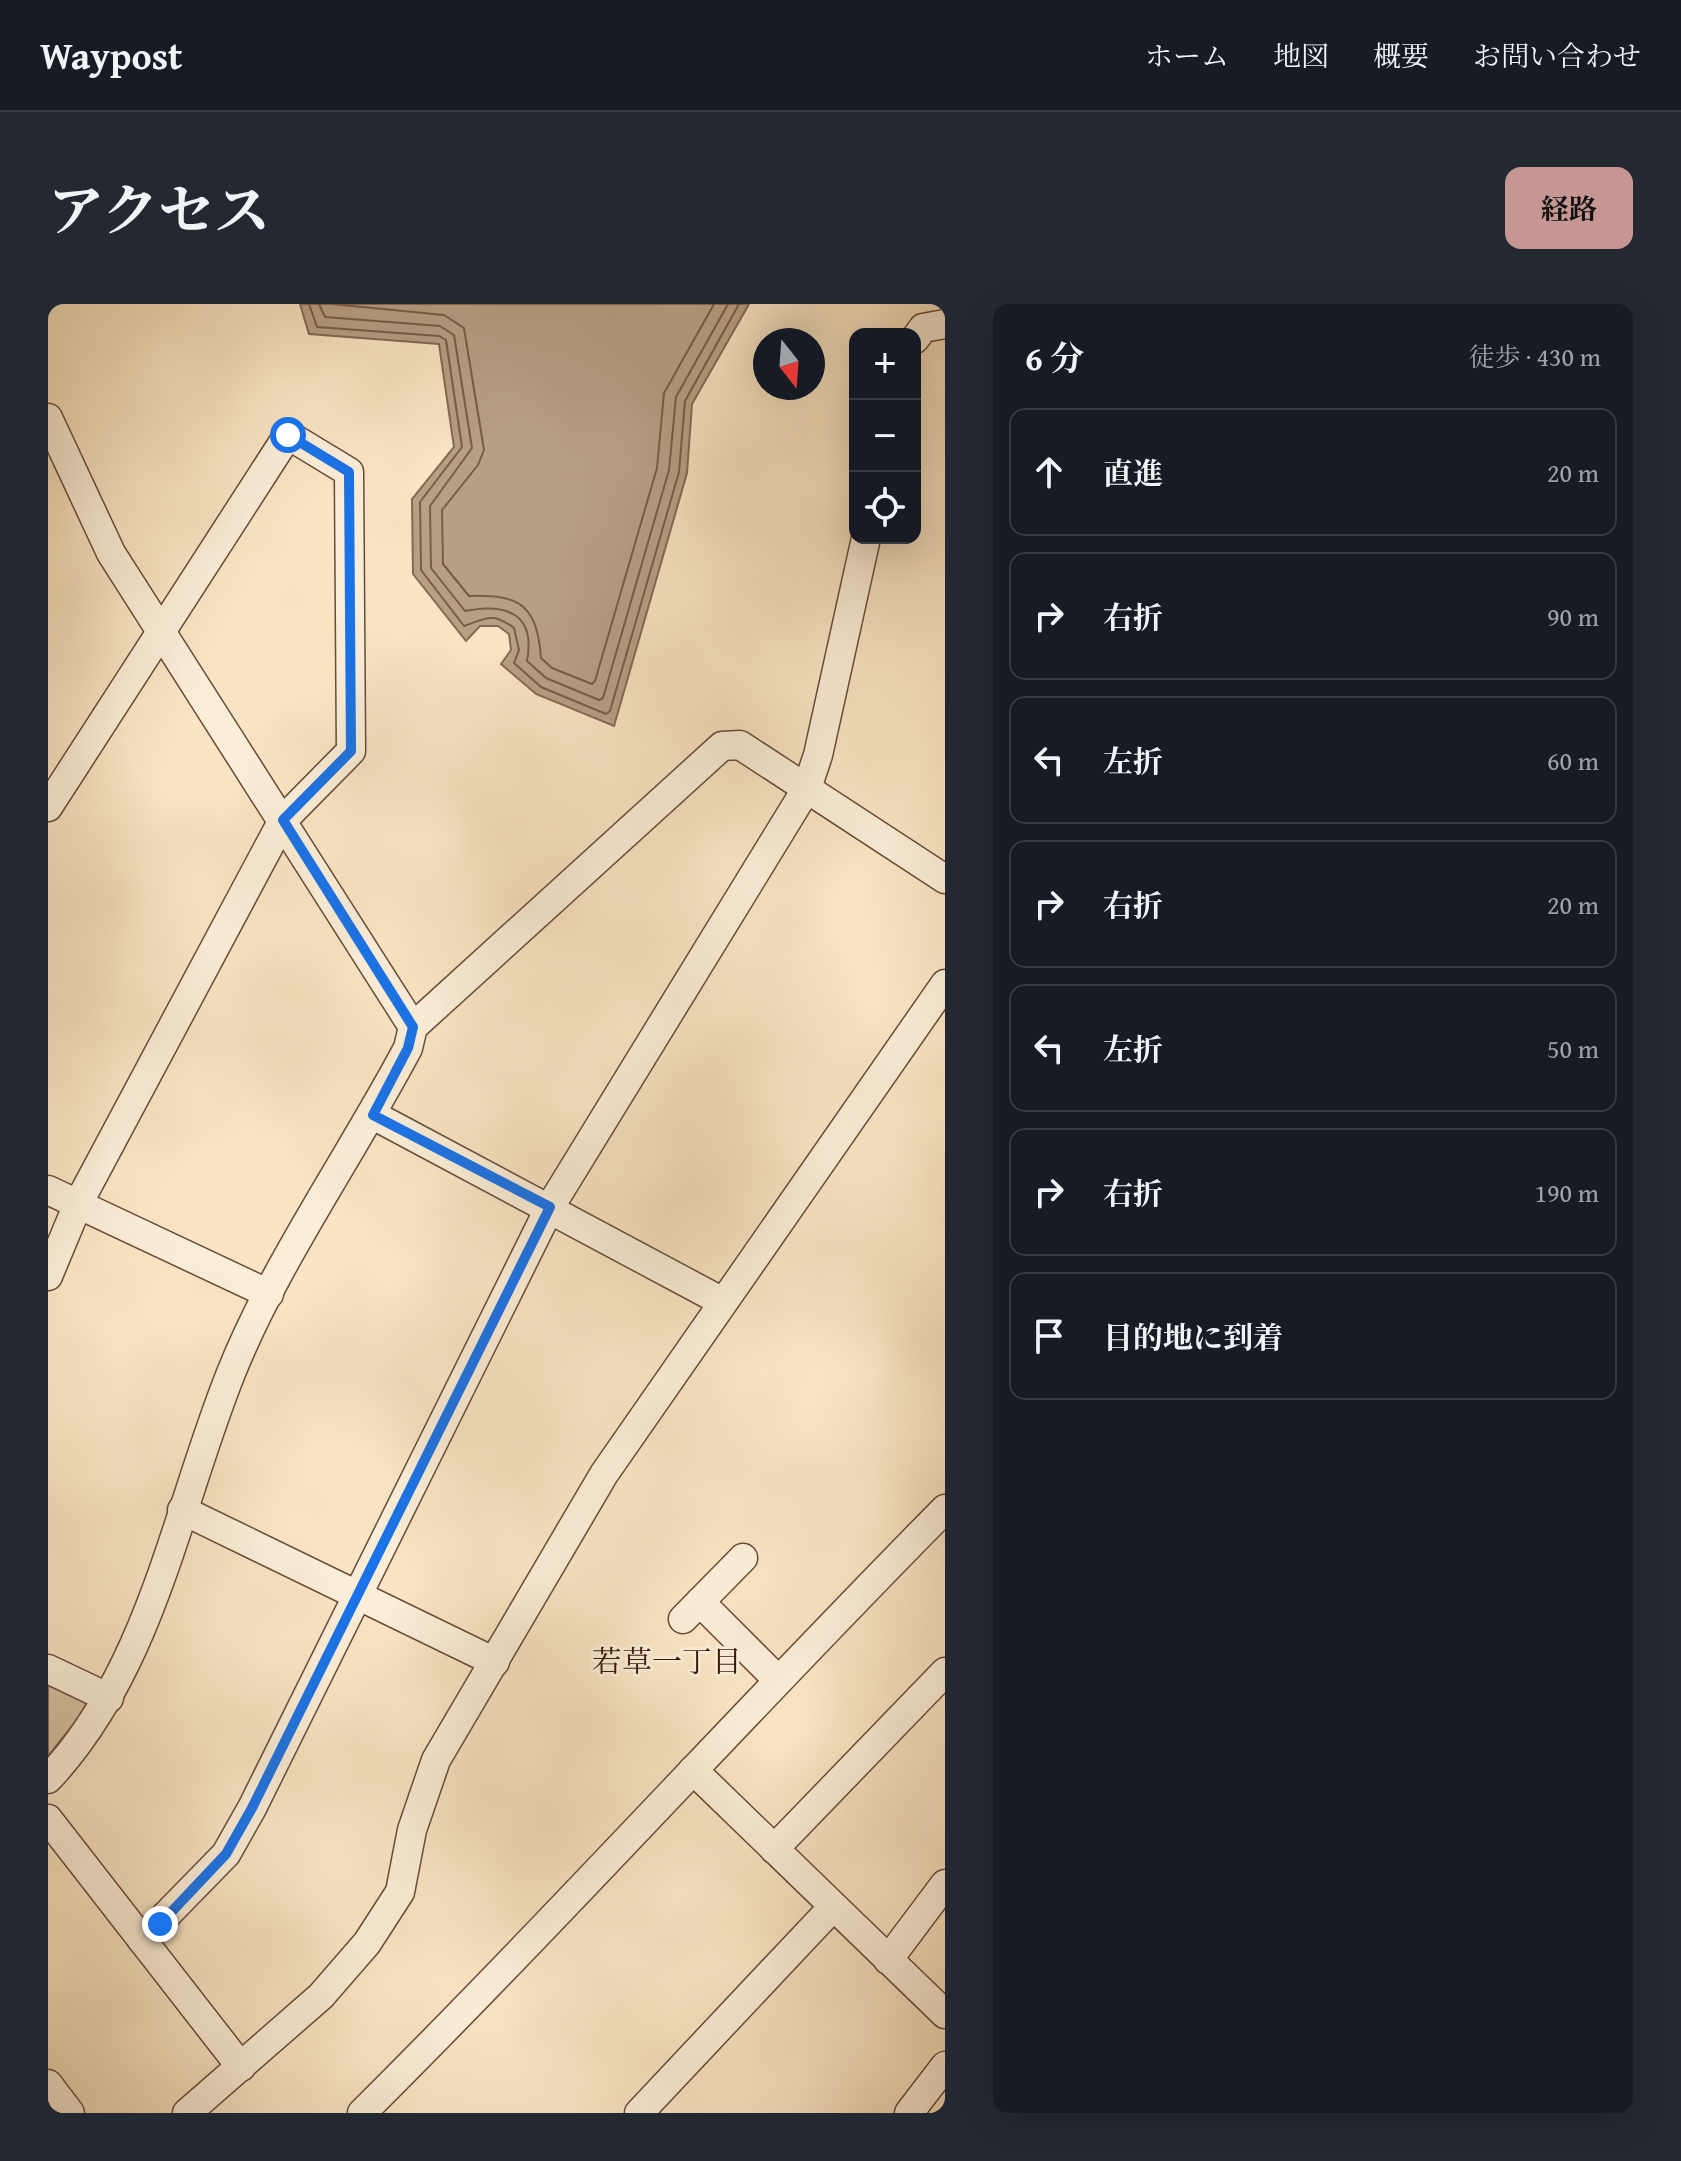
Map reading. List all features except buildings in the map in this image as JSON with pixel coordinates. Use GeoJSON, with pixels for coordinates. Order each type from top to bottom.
{"type":"FeatureCollection","features":[{"type":"Feature","properties":{"kind":"street"},"geometry":{"type":"LineString","coordinates":[[921,331],[945,324]]}},
{"type":"Feature","properties":{"kind":"street"},"geometry":{"type":"LineString","coordinates":[[51,432],[111,553],[413,1027]]}},
{"type":"Feature","properties":{"kind":"street"},"geometry":{"type":"LineString","coordinates":[[48,807],[288,435],[349,472],[351,751],[283,820],[78,1204],[48,1276]]}},
{"type":"Feature","properties":{"kind":"street"},"geometry":{"type":"LineString","coordinates":[[142,1940],[226,1854],[252,1808],[550,1207],[807,788],[818,755],[865,544]]}},
{"type":"Feature","properties":{"kind":"street"},"geometry":{"type":"LineString","coordinates":[[48,1779],[109,1698],[141,1632],[231,1371],[269,1294],[373,1115],[408,1048],[413,1027],[722,746],[740,745],[945,879]]}},
{"type":"Feature","properties":{"kind":"street"},"geometry":{"type":"LineString","coordinates":[[187,2113],[321,1996],[367,1943],[400,1892],[412,1830],[436,1760],[604,1474],[945,984]]}},
{"type":"Feature","properties":{"kind":"street"},"geometry":{"type":"LineString","coordinates":[[373,1115],[723,1302]]}},
{"type":"Feature","properties":{"kind":"street"},"geometry":{"type":"LineString","coordinates":[[48,1190],[269,1294]]}},
{"type":"Feature","properties":{"kind":"street"},"geometry":{"type":"LineString","coordinates":[[362,2113],[503,1973],[777,1679],[945,1509]]}},
{"type":"Feature","properties":{"kind":"street"},"geometry":{"type":"LineString","coordinates":[[182,1510],[495,1662]]}},
{"type":"Feature","properties":{"kind":"street"},"geometry":{"type":"LineString","coordinates":[[743,1558],[691,1611],[777,1679]]}},
{"type":"Feature","properties":{"kind":"street"},"geometry":{"type":"LineString","coordinates":[[48,1669],[109,1698]]}},
{"type":"Feature","properties":{"kind":"street"},"geometry":{"type":"LineString","coordinates":[[774,1849],[945,1672]]}},
{"type":"Feature","properties":{"kind":"street"},"geometry":{"type":"LineString","coordinates":[[693,1770],[832,1908],[945,2014]]}},
{"type":"Feature","properties":{"kind":"street"},"geometry":{"type":"LineString","coordinates":[[48,1819],[241,2067]]}},
{"type":"Feature","properties":{"kind":"street"},"geometry":{"type":"LineString","coordinates":[[888,1960],[945,1884]]}},
{"type":"Feature","properties":{"kind":"street"},"geometry":{"type":"LineString","coordinates":[[639,2113],[832,1908]]}},
{"type":"Feature","properties":{"kind":"street"},"geometry":{"type":"LineString","coordinates":[[909,2113],[945,2066]]}},
{"type":"Feature","properties":{"kind":"street"},"geometry":{"type":"LineString","coordinates":[[48,2084],[70,2113]]}},
{"type":"Feature","properties":{"kind":"shaded area"},"geometry":{"type":"Polygon","coordinates":[[[48,1680],[87,1699],[86,1709],[48,1756],[48,1680]]]}},
{"type":"Feature","properties":{"kind":"water"},"geometry":{"type":"Polygon","coordinates":[[[300,304],[749,304],[692,404],[687,473],[614,726],[536,694],[501,664],[511,650],[509,634],[498,626],[480,626],[466,641],[413,574],[412,499],[454,447],[439,344],[309,334],[300,304]]]}},
{"type":"Feature","properties":{"kind":"district","name":"若草一丁目"},"geometry":{"type":"Point","coordinates":[667,1662]}},
{"type":"Feature","properties":{"kind":"route"},"geometry":{"type":"LineString","coordinates":[[160,1924],[226,1854],[252,1808],[550,1207],[373,1115],[408,1048],[413,1027],[283,820],[351,751],[349,472],[288,435]]}}]}
